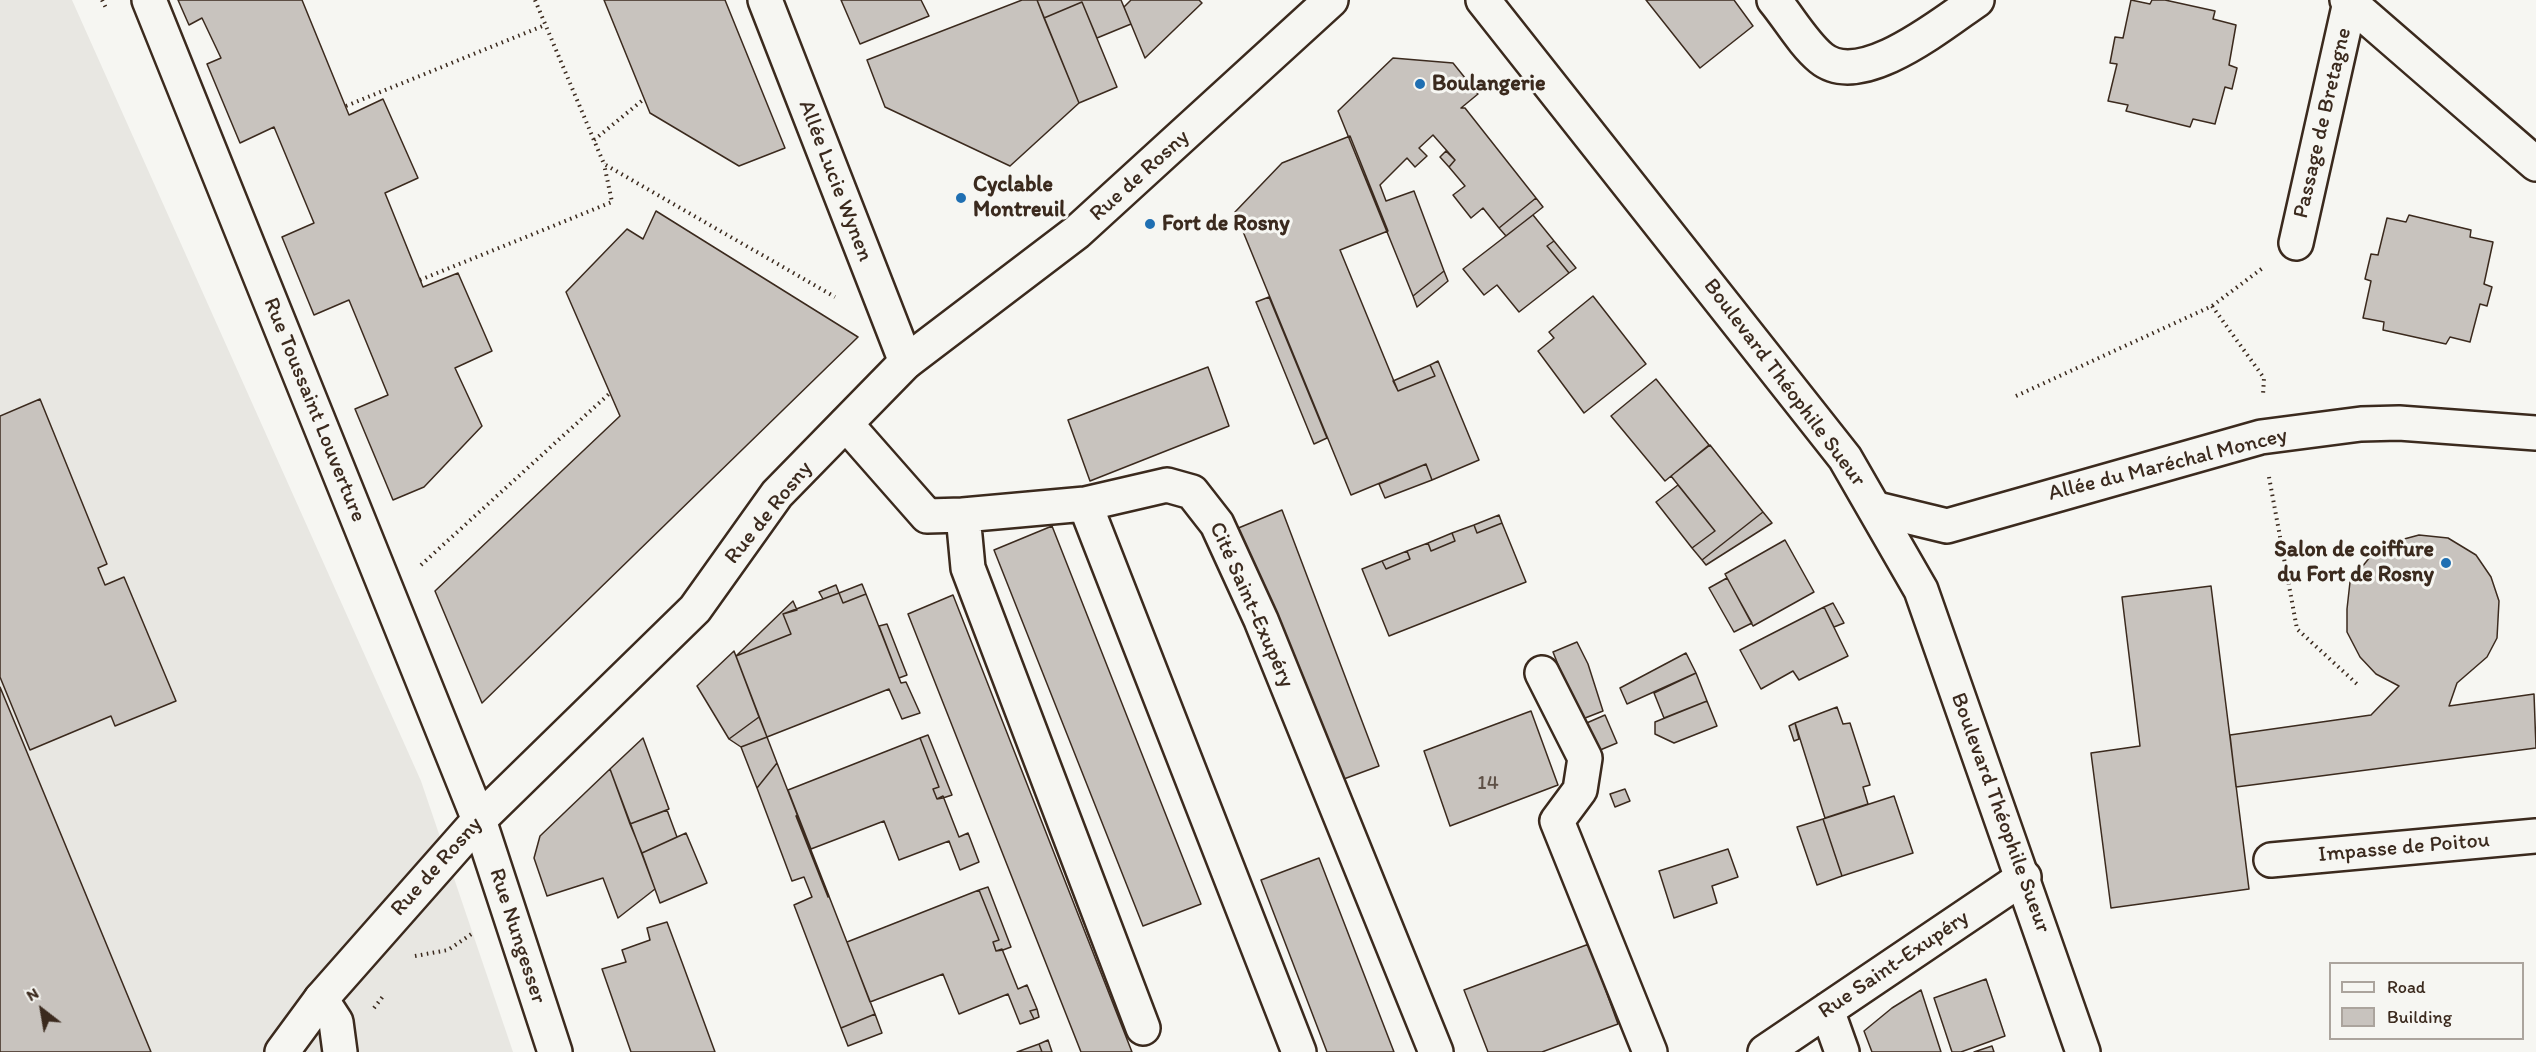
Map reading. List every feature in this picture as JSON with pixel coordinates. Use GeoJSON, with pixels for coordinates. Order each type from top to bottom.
{"type":"FeatureCollection","features":[{"type":"Feature","properties":{"kind":"street","name":"Rue Toussaint Louverture"},"geometry":{"type":"LineString","coordinates":[[149,0],[479,820]]}},
{"type":"Feature","properties":{"kind":"street","name":"Allée Lucie Wynen"},"geometry":{"type":"LineString","coordinates":[[765,0],[906,362]]}},
{"type":"Feature","properties":{"kind":"street","name":"Rue de Rosny"},"geometry":{"type":"LineString","coordinates":[[282,1052],[321,999],[479,820],[695,609],[777,494],[906,362],[1077,232],[1331,0]]}},
{"type":"Feature","properties":{"kind":"street","name":"Boulevard Théophile Sueur"},"geometry":{"type":"LineString","coordinates":[[1483,0],[1845,458],[1877,509],[1921,590],[2087,1051]]}},
{"type":"Feature","properties":{"kind":"street"},"geometry":{"type":"LineString","coordinates":[[1774,0],[1821,57],[1836,66],[1857,67],[1915,42],[1977,0]]}},
{"type":"Feature","properties":{"kind":"street"},"geometry":{"type":"LineString","coordinates":[[2349,1],[2536,164]]}},
{"type":"Feature","properties":{"kind":"street","name":"Passage de Bretagne"},"geometry":{"type":"LineString","coordinates":[[2296,243],[2349,1]]}},
{"type":"Feature","properties":{"kind":"street","name":"Allée du Maréchal Moncey"},"geometry":{"type":"LineString","coordinates":[[1877,509],[1947,526],[2261,437],[2361,424],[2399,423],[2536,433]]}},
{"type":"Feature","properties":{"kind":"street","name":"Cité Saint-Exupéry"},"geometry":{"type":"LineString","coordinates":[[846,424],[927,516],[1085,504],[1167,485],[1192,492],[1217,524],[1261,620],[1436,1052]]}},
{"type":"Feature","properties":{"kind":"street"},"geometry":{"type":"LineString","coordinates":[[1085,504],[1299,1052]]}},
{"type":"Feature","properties":{"kind":"street"},"geometry":{"type":"LineString","coordinates":[[963,515],[968,568],[1143,1028]]}},
{"type":"Feature","properties":{"kind":"street"},"geometry":{"type":"LineString","coordinates":[[1542,673],[1585,758],[1580,790],[1557,821],[1650,1052]]}},
{"type":"Feature","properties":{"kind":"street","name":"Rue Nungesser"},"geometry":{"type":"LineString","coordinates":[[479,820],[555,1052]]}},
{"type":"Feature","properties":{"kind":"street","name":"Impasse de Poitou"},"geometry":{"type":"LineString","coordinates":[[2271,860],[2536,836]]}},
{"type":"Feature","properties":{"kind":"street","name":"Rue Saint-Exupéry"},"geometry":{"type":"LineString","coordinates":[[1765,1052],[2024,877]]}},
{"type":"Feature","properties":{"kind":"street"},"geometry":{"type":"LineString","coordinates":[[321,999],[336,1022],[340,1048]]}},
{"type":"Feature","properties":{"kind":"street"},"geometry":{"type":"LineString","coordinates":[[1827,1010],[1842,1052]]}},
{"type":"Feature","properties":{"kind":"path"},"geometry":{"type":"LineString","coordinates":[[420,280],[612,202],[604,164],[535,0]]}},
{"type":"Feature","properties":{"kind":"path"},"geometry":{"type":"LineString","coordinates":[[346,106],[545,25]]}},
{"type":"Feature","properties":{"kind":"path"},"geometry":{"type":"LineString","coordinates":[[594,140],[644,99]]}},
{"type":"Feature","properties":{"kind":"path"},"geometry":{"type":"LineString","coordinates":[[604,164],[840,300]]}},
{"type":"Feature","properties":{"kind":"path"},"geometry":{"type":"LineString","coordinates":[[2016,396],[2212,306],[2296,243]]}},
{"type":"Feature","properties":{"kind":"path"},"geometry":{"type":"LineString","coordinates":[[2212,306],[2264,378],[2261,437],[2297,629],[2357,684]]}},
{"type":"Feature","properties":{"kind":"path"},"geometry":{"type":"LineString","coordinates":[[389,594],[610,393]]}},
{"type":"Feature","properties":{"kind":"path"},"geometry":{"type":"LineString","coordinates":[[413,957],[448,950],[473,934],[505,899]]}},
{"type":"Feature","properties":{"kind":"path"},"geometry":{"type":"LineString","coordinates":[[340,1048],[386,993]]}},
{"type":"Feature","properties":{"kind":"shaded area"},"geometry":{"type":"Polygon","coordinates":[[[0,0],[72,0],[421,781],[513,1052],[0,1052],[0,0]]]}},
{"type":"Feature","properties":{"kind":"building"},"geometry":{"type":"Polygon","coordinates":[[[178,0],[302,0],[349,115],[383,99],[418,178],[385,193],[423,287],[458,273],[492,351],[455,368],[482,426],[424,487],[393,500],[355,409],[388,395],[349,300],[314,315],[282,237],[314,223],[274,127],[240,143],[207,64],[221,58],[202,18],[189,25],[178,0]]]}},
{"type":"Feature","properties":{"kind":"building"},"geometry":{"type":"Polygon","coordinates":[[[604,0],[725,0],[785,148],[739,166],[650,113],[604,0]]]}},
{"type":"Feature","properties":{"kind":"building"},"geometry":{"type":"Polygon","coordinates":[[[841,0],[921,0],[929,16],[860,44],[841,0]]]}},
{"type":"Feature","properties":{"kind":"building"},"geometry":{"type":"Polygon","coordinates":[[[1022,0],[1037,0],[1079,103],[1010,166],[885,107],[867,60],[1022,0]]]}},
{"type":"Feature","properties":{"kind":"building"},"geometry":{"type":"Polygon","coordinates":[[[1037,0],[1121,0],[1131,24],[1097,38],[1082,2],[1044,18],[1037,0]]]}},
{"type":"Feature","properties":{"kind":"building"},"geometry":{"type":"Polygon","coordinates":[[[1131,0],[1199,0],[1202,3],[1145,58],[1124,7],[1131,0]]]}},
{"type":"Feature","properties":{"kind":"building"},"geometry":{"type":"Polygon","coordinates":[[[1646,0],[1734,0],[1753,26],[1700,68],[1646,0]]]}},
{"type":"Feature","properties":{"kind":"building"},"geometry":{"type":"Polygon","coordinates":[[[2131,0],[2150,4],[2152,0],[2165,0],[2215,11],[2213,19],[2236,25],[2229,65],[2237,68],[2232,89],[2225,87],[2215,124],[2193,119],[2190,127],[2126,111],[2128,105],[2108,101],[2117,64],[2110,63],[2115,37],[2123,38],[2131,0]]]}},
{"type":"Feature","properties":{"kind":"building"},"geometry":{"type":"Polygon","coordinates":[[[1082,2],[1117,87],[1079,103],[1044,18],[1082,2]]]}},
{"type":"Feature","properties":{"kind":"building"},"geometry":{"type":"Polygon","coordinates":[[[1393,58],[1453,63],[1478,94],[1461,108],[1465,108],[1536,198],[1499,228],[1483,208],[1471,218],[1453,195],[1465,186],[1449,167],[1455,160],[1433,135],[1419,148],[1427,156],[1415,167],[1407,158],[1380,185],[1386,201],[1414,191],[1444,271],[1413,296],[1338,111],[1393,58]]]}},
{"type":"Feature","properties":{"kind":"building"},"geometry":{"type":"Polygon","coordinates":[[[1350,136],[1388,231],[1340,250],[1398,391],[1435,376],[1430,365],[1438,361],[1479,460],[1432,480],[1426,464],[1351,495],[1235,212],[1282,163],[1350,136]]]}},
{"type":"Feature","properties":{"kind":"building"},"geometry":{"type":"Polygon","coordinates":[[[1446,151],[1455,160],[1449,167],[1440,157],[1446,151]]]}},
{"type":"Feature","properties":{"kind":"building"},"geometry":{"type":"Polygon","coordinates":[[[1536,198],[1543,207],[1506,236],[1499,228],[1536,198]]]}},
{"type":"Feature","properties":{"kind":"building"},"geometry":{"type":"Polygon","coordinates":[[[656,211],[858,337],[482,703],[435,591],[620,416],[566,292],[627,229],[643,239],[656,211]]]}},
{"type":"Feature","properties":{"kind":"building"},"geometry":{"type":"Polygon","coordinates":[[[1533,215],[1554,241],[1547,246],[1569,273],[1519,312],[1497,285],[1484,295],[1463,269],[1533,215]]]}},
{"type":"Feature","properties":{"kind":"building"},"geometry":{"type":"Polygon","coordinates":[[[2409,215],[2471,230],[2470,237],[2493,242],[2484,284],[2492,287],[2487,306],[2480,304],[2470,342],[2450,337],[2446,344],[2383,330],[2384,322],[2363,318],[2371,281],[2365,279],[2371,254],[2378,255],[2387,218],[2406,222],[2409,215]]]}},
{"type":"Feature","properties":{"kind":"building"},"geometry":{"type":"Polygon","coordinates":[[[1554,241],[1576,268],[1569,273],[1547,246],[1554,241]]]}},
{"type":"Feature","properties":{"kind":"building"},"geometry":{"type":"Polygon","coordinates":[[[1444,271],[1448,281],[1417,307],[1413,296],[1444,271]]]}},
{"type":"Feature","properties":{"kind":"building"},"geometry":{"type":"Polygon","coordinates":[[[1593,296],[1646,364],[1584,413],[1538,351],[1554,338],[1549,332],[1593,296]]]}},
{"type":"Feature","properties":{"kind":"building"},"geometry":{"type":"Polygon","coordinates":[[[1269,297],[1327,438],[1314,444],[1256,302],[1269,297]]]}},
{"type":"Feature","properties":{"kind":"building"},"geometry":{"type":"Polygon","coordinates":[[[1430,365],[1435,376],[1398,391],[1393,381],[1430,365]]]}},
{"type":"Feature","properties":{"kind":"building"},"geometry":{"type":"Polygon","coordinates":[[[1208,367],[1229,426],[1090,481],[1068,420],[1208,367]]]}},
{"type":"Feature","properties":{"kind":"building"},"geometry":{"type":"Polygon","coordinates":[[[1656,379],[1709,445],[1665,481],[1611,416],[1656,379]]]}},
{"type":"Feature","properties":{"kind":"building"},"geometry":{"type":"Polygon","coordinates":[[[40,399],[107,564],[98,568],[105,585],[124,577],[176,701],[115,726],[111,716],[30,750],[0,677],[0,416],[40,399]]]}},
{"type":"Feature","properties":{"kind":"building"},"geometry":{"type":"Polygon","coordinates":[[[1710,445],[1763,512],[1702,560],[1692,548],[1715,531],[1671,476],[1710,445]]]}},
{"type":"Feature","properties":{"kind":"building"},"geometry":{"type":"Polygon","coordinates":[[[1426,464],[1432,480],[1385,498],[1379,484],[1426,464]]]}},
{"type":"Feature","properties":{"kind":"building"},"geometry":{"type":"Polygon","coordinates":[[[1678,485],[1715,531],[1692,548],[1656,502],[1678,485]]]}},
{"type":"Feature","properties":{"kind":"building"},"geometry":{"type":"Polygon","coordinates":[[[1282,510],[1379,766],[1333,783],[1236,529],[1282,510]]]}},
{"type":"Feature","properties":{"kind":"building"},"geometry":{"type":"Polygon","coordinates":[[[1763,512],[1772,523],[1706,565],[1702,560],[1763,512]]]}},
{"type":"Feature","properties":{"kind":"building"},"geometry":{"type":"Polygon","coordinates":[[[1499,515],[1502,523],[1477,533],[1474,525],[1499,515]]]}},
{"type":"Feature","properties":{"kind":"building"},"geometry":{"type":"Polygon","coordinates":[[[1502,523],[1526,582],[1389,636],[1362,569],[1382,561],[1386,569],[1410,559],[1407,551],[1428,543],[1431,551],[1455,541],[1452,533],[1474,525],[1477,533],[1502,523]]]}},
{"type":"Feature","properties":{"kind":"building"},"geometry":{"type":"Polygon","coordinates":[[[1052,526],[1201,904],[1143,926],[994,550],[1052,526]]]}},
{"type":"Feature","properties":{"kind":"building"},"geometry":{"type":"Polygon","coordinates":[[[1452,533],[1455,541],[1431,551],[1428,543],[1452,533]]]}},
{"type":"Feature","properties":{"kind":"building"},"geometry":{"type":"Polygon","coordinates":[[[2419,535],[2448,538],[2476,555],[2491,577],[2499,601],[2497,638],[2487,657],[2457,683],[2449,706],[2534,694],[2536,748],[2236,787],[2230,735],[2371,715],[2399,686],[2376,674],[2360,657],[2347,632],[2350,582],[2370,557],[2393,542],[2419,535]]]}},
{"type":"Feature","properties":{"kind":"building"},"geometry":{"type":"Polygon","coordinates":[[[1785,540],[1814,592],[1753,626],[1725,574],[1785,540]]]}},
{"type":"Feature","properties":{"kind":"building"},"geometry":{"type":"Polygon","coordinates":[[[1407,551],[1410,559],[1386,569],[1382,561],[1407,551]]]}},
{"type":"Feature","properties":{"kind":"building"},"geometry":{"type":"Polygon","coordinates":[[[1727,578],[1752,623],[1734,632],[1709,588],[1727,578]]]}},
{"type":"Feature","properties":{"kind":"building"},"geometry":{"type":"Polygon","coordinates":[[[862,584],[866,594],[843,603],[839,593],[862,584]]]}},
{"type":"Feature","properties":{"kind":"building"},"geometry":{"type":"Polygon","coordinates":[[[836,585],[839,593],[823,599],[819,592],[836,585]]]}},
{"type":"Feature","properties":{"kind":"building"},"geometry":{"type":"Polygon","coordinates":[[[2211,586],[2249,889],[2111,908],[2091,753],[2140,746],[2122,597],[2211,586]]]}},
{"type":"Feature","properties":{"kind":"building"},"geometry":{"type":"Polygon","coordinates":[[[839,593],[843,603],[866,594],[901,683],[906,682],[920,713],[902,719],[889,689],[767,737],[736,656],[791,634],[783,614],[839,593]]]}},
{"type":"Feature","properties":{"kind":"building"},"geometry":{"type":"Polygon","coordinates":[[[953,595],[1132,1052],[1081,1052],[908,614],[953,595]]]}},
{"type":"Feature","properties":{"kind":"building"},"geometry":{"type":"Polygon","coordinates":[[[793,601],[797,610],[783,614],[791,634],[736,656],[793,601]]]}},
{"type":"Feature","properties":{"kind":"building"},"geometry":{"type":"Polygon","coordinates":[[[1833,603],[1844,623],[1834,627],[1824,607],[1833,603]]]}},
{"type":"Feature","properties":{"kind":"building"},"geometry":{"type":"Polygon","coordinates":[[[1824,607],[1848,656],[1799,680],[1793,671],[1761,689],[1740,650],[1824,607]]]}},
{"type":"Feature","properties":{"kind":"building"},"geometry":{"type":"Polygon","coordinates":[[[887,624],[907,675],[899,678],[879,626],[887,624]]]}},
{"type":"Feature","properties":{"kind":"building"},"geometry":{"type":"Polygon","coordinates":[[[1577,642],[1588,664],[1603,711],[1580,720],[1553,652],[1577,642]]]}},
{"type":"Feature","properties":{"kind":"building"},"geometry":{"type":"Polygon","coordinates":[[[734,651],[759,717],[729,739],[697,686],[734,651]]]}},
{"type":"Feature","properties":{"kind":"building"},"geometry":{"type":"Polygon","coordinates":[[[1686,653],[1696,673],[1627,704],[1620,688],[1686,653]]]}},
{"type":"Feature","properties":{"kind":"building"},"geometry":{"type":"Polygon","coordinates":[[[1696,673],[1707,701],[1664,718],[1654,693],[1696,673]]]}},
{"type":"Feature","properties":{"kind":"building"},"geometry":{"type":"Polygon","coordinates":[[[0,687],[151,1052],[0,1052],[0,687]]]}},
{"type":"Feature","properties":{"kind":"building"},"geometry":{"type":"Polygon","coordinates":[[[1707,701],[1717,726],[1674,743],[1655,734],[1655,722],[1707,701]]]}},
{"type":"Feature","properties":{"kind":"building"},"geometry":{"type":"Polygon","coordinates":[[[1837,707],[1843,724],[1850,723],[1870,785],[1863,787],[1868,804],[1825,818],[1795,723],[1837,707]]]}},
{"type":"Feature","properties":{"kind":"building"},"geometry":{"type":"Polygon","coordinates":[[[1531,711],[1558,785],[1450,826],[1424,751],[1531,711]]]}},
{"type":"Feature","properties":{"kind":"building"},"geometry":{"type":"Polygon","coordinates":[[[1605,715],[1617,743],[1593,753],[1582,725],[1605,715]]]}},
{"type":"Feature","properties":{"kind":"building"},"geometry":{"type":"Polygon","coordinates":[[[759,717],[767,737],[741,747],[729,739],[759,717]]]}},
{"type":"Feature","properties":{"kind":"building"},"geometry":{"type":"Polygon","coordinates":[[[1795,723],[1799,739],[1794,741],[1789,726],[1795,723]]]}},
{"type":"Feature","properties":{"kind":"building"},"geometry":{"type":"Polygon","coordinates":[[[928,735],[952,795],[943,798],[937,799],[933,789],[939,787],[920,738],[928,735]]]}},
{"type":"Feature","properties":{"kind":"building"},"geometry":{"type":"Polygon","coordinates":[[[767,737],[777,763],[757,788],[741,747],[767,737]]]}},
{"type":"Feature","properties":{"kind":"building"},"geometry":{"type":"Polygon","coordinates":[[[643,738],[669,809],[630,824],[610,769],[643,738]]]}},
{"type":"Feature","properties":{"kind":"building"},"geometry":{"type":"Polygon","coordinates":[[[920,738],[939,787],[933,789],[937,799],[943,796],[959,837],[968,833],[979,862],[960,870],[949,841],[899,860],[884,821],[811,849],[788,790],[920,738]]]}},
{"type":"Feature","properties":{"kind":"building"},"geometry":{"type":"Polygon","coordinates":[[[777,763],[875,1014],[841,1028],[794,905],[812,897],[804,877],[792,881],[757,788],[777,763]]]}},
{"type":"Feature","properties":{"kind":"building"},"geometry":{"type":"Polygon","coordinates":[[[610,769],[655,889],[618,918],[603,878],[547,896],[534,858],[540,836],[610,769]]]}},
{"type":"Feature","properties":{"kind":"building"},"geometry":{"type":"Polygon","coordinates":[[[1625,789],[1630,801],[1615,807],[1610,794],[1625,789]]]}},
{"type":"Feature","properties":{"kind":"building"},"geometry":{"type":"Polygon","coordinates":[[[1894,796],[1913,853],[1842,876],[1823,819],[1894,796]]]}},
{"type":"Feature","properties":{"kind":"building"},"geometry":{"type":"Polygon","coordinates":[[[667,810],[677,837],[642,853],[630,824],[667,810]]]}},
{"type":"Feature","properties":{"kind":"building"},"geometry":{"type":"Polygon","coordinates":[[[796,816],[829,896],[828,897],[796,816]]]}},
{"type":"Feature","properties":{"kind":"building"},"geometry":{"type":"Polygon","coordinates":[[[1823,819],[1842,876],[1817,885],[1797,827],[1823,819]]]}},
{"type":"Feature","properties":{"kind":"building"},"geometry":{"type":"Polygon","coordinates":[[[686,833],[707,883],[660,903],[642,853],[686,833]]]}},
{"type":"Feature","properties":{"kind":"building"},"geometry":{"type":"Polygon","coordinates":[[[1728,849],[1738,877],[1712,886],[1717,903],[1674,918],[1659,871],[1728,849]]]}},
{"type":"Feature","properties":{"kind":"building"},"geometry":{"type":"Polygon","coordinates":[[[1319,858],[1394,1052],[1327,1052],[1261,880],[1319,858]]]}},
{"type":"Feature","properties":{"kind":"building"},"geometry":{"type":"Polygon","coordinates":[[[988,887],[1011,947],[1003,950],[996,951],[993,942],[999,940],[979,890],[988,887]]]}},
{"type":"Feature","properties":{"kind":"building"},"geometry":{"type":"Polygon","coordinates":[[[979,890],[999,940],[993,942],[996,951],[1002,949],[1018,989],[1027,985],[1037,1009],[1030,1011],[1034,1019],[1020,1024],[1008,994],[959,1014],[943,974],[870,1002],[847,942],[979,890]]]}},
{"type":"Feature","properties":{"kind":"building"},"geometry":{"type":"Polygon","coordinates":[[[667,922],[715,1052],[631,1052],[602,969],[626,962],[622,950],[650,940],[647,928],[667,922]]]}},
{"type":"Feature","properties":{"kind":"building"},"geometry":{"type":"Polygon","coordinates":[[[1589,944],[1618,1024],[1542,1052],[1488,1052],[1464,990],[1589,944]]]}},
{"type":"Feature","properties":{"kind":"building"},"geometry":{"type":"Polygon","coordinates":[[[1986,979],[2005,1036],[1961,1052],[1952,1052],[1934,998],[1986,979]]]}},
{"type":"Feature","properties":{"kind":"building"},"geometry":{"type":"Polygon","coordinates":[[[1921,990],[1941,1052],[1872,1052],[1864,1031],[1892,1008],[1921,990]]]}},
{"type":"Feature","properties":{"kind":"building"},"geometry":{"type":"Polygon","coordinates":[[[1037,1009],[1039,1017],[1034,1019],[1030,1011],[1037,1009]]]}},
{"type":"Feature","properties":{"kind":"building"},"geometry":{"type":"Polygon","coordinates":[[[875,1014],[882,1033],[848,1046],[841,1028],[875,1014]]]}},
{"type":"Feature","properties":{"kind":"building"},"geometry":{"type":"Polygon","coordinates":[[[1048,1040],[1052,1052],[1042,1052],[1039,1044],[1048,1040]]]}},
{"type":"Feature","properties":{"kind":"building"},"geometry":{"type":"Polygon","coordinates":[[[1039,1044],[1042,1052],[1017,1052],[1039,1044]]]}},
{"type":"Feature","properties":{"kind":"building"},"geometry":{"type":"Polygon","coordinates":[[[1992,1046],[1994,1052],[1974,1052],[1992,1046]]]}},
{"type":"Feature","properties":{"kind":"place","name":"Boulangerie"},"geometry":{"type":"Point","coordinates":[1420,84]}},
{"type":"Feature","properties":{"kind":"place","name":"Cyclable Montreuil"},"geometry":{"type":"Point","coordinates":[961,198]}},
{"type":"Feature","properties":{"kind":"place","name":"Fort de Rosny"},"geometry":{"type":"Point","coordinates":[1150,224]}},
{"type":"Feature","properties":{"kind":"place","name":"Salon de coiffure du Fort de Rosny"},"geometry":{"type":"Point","coordinates":[2446,563]}}]}
